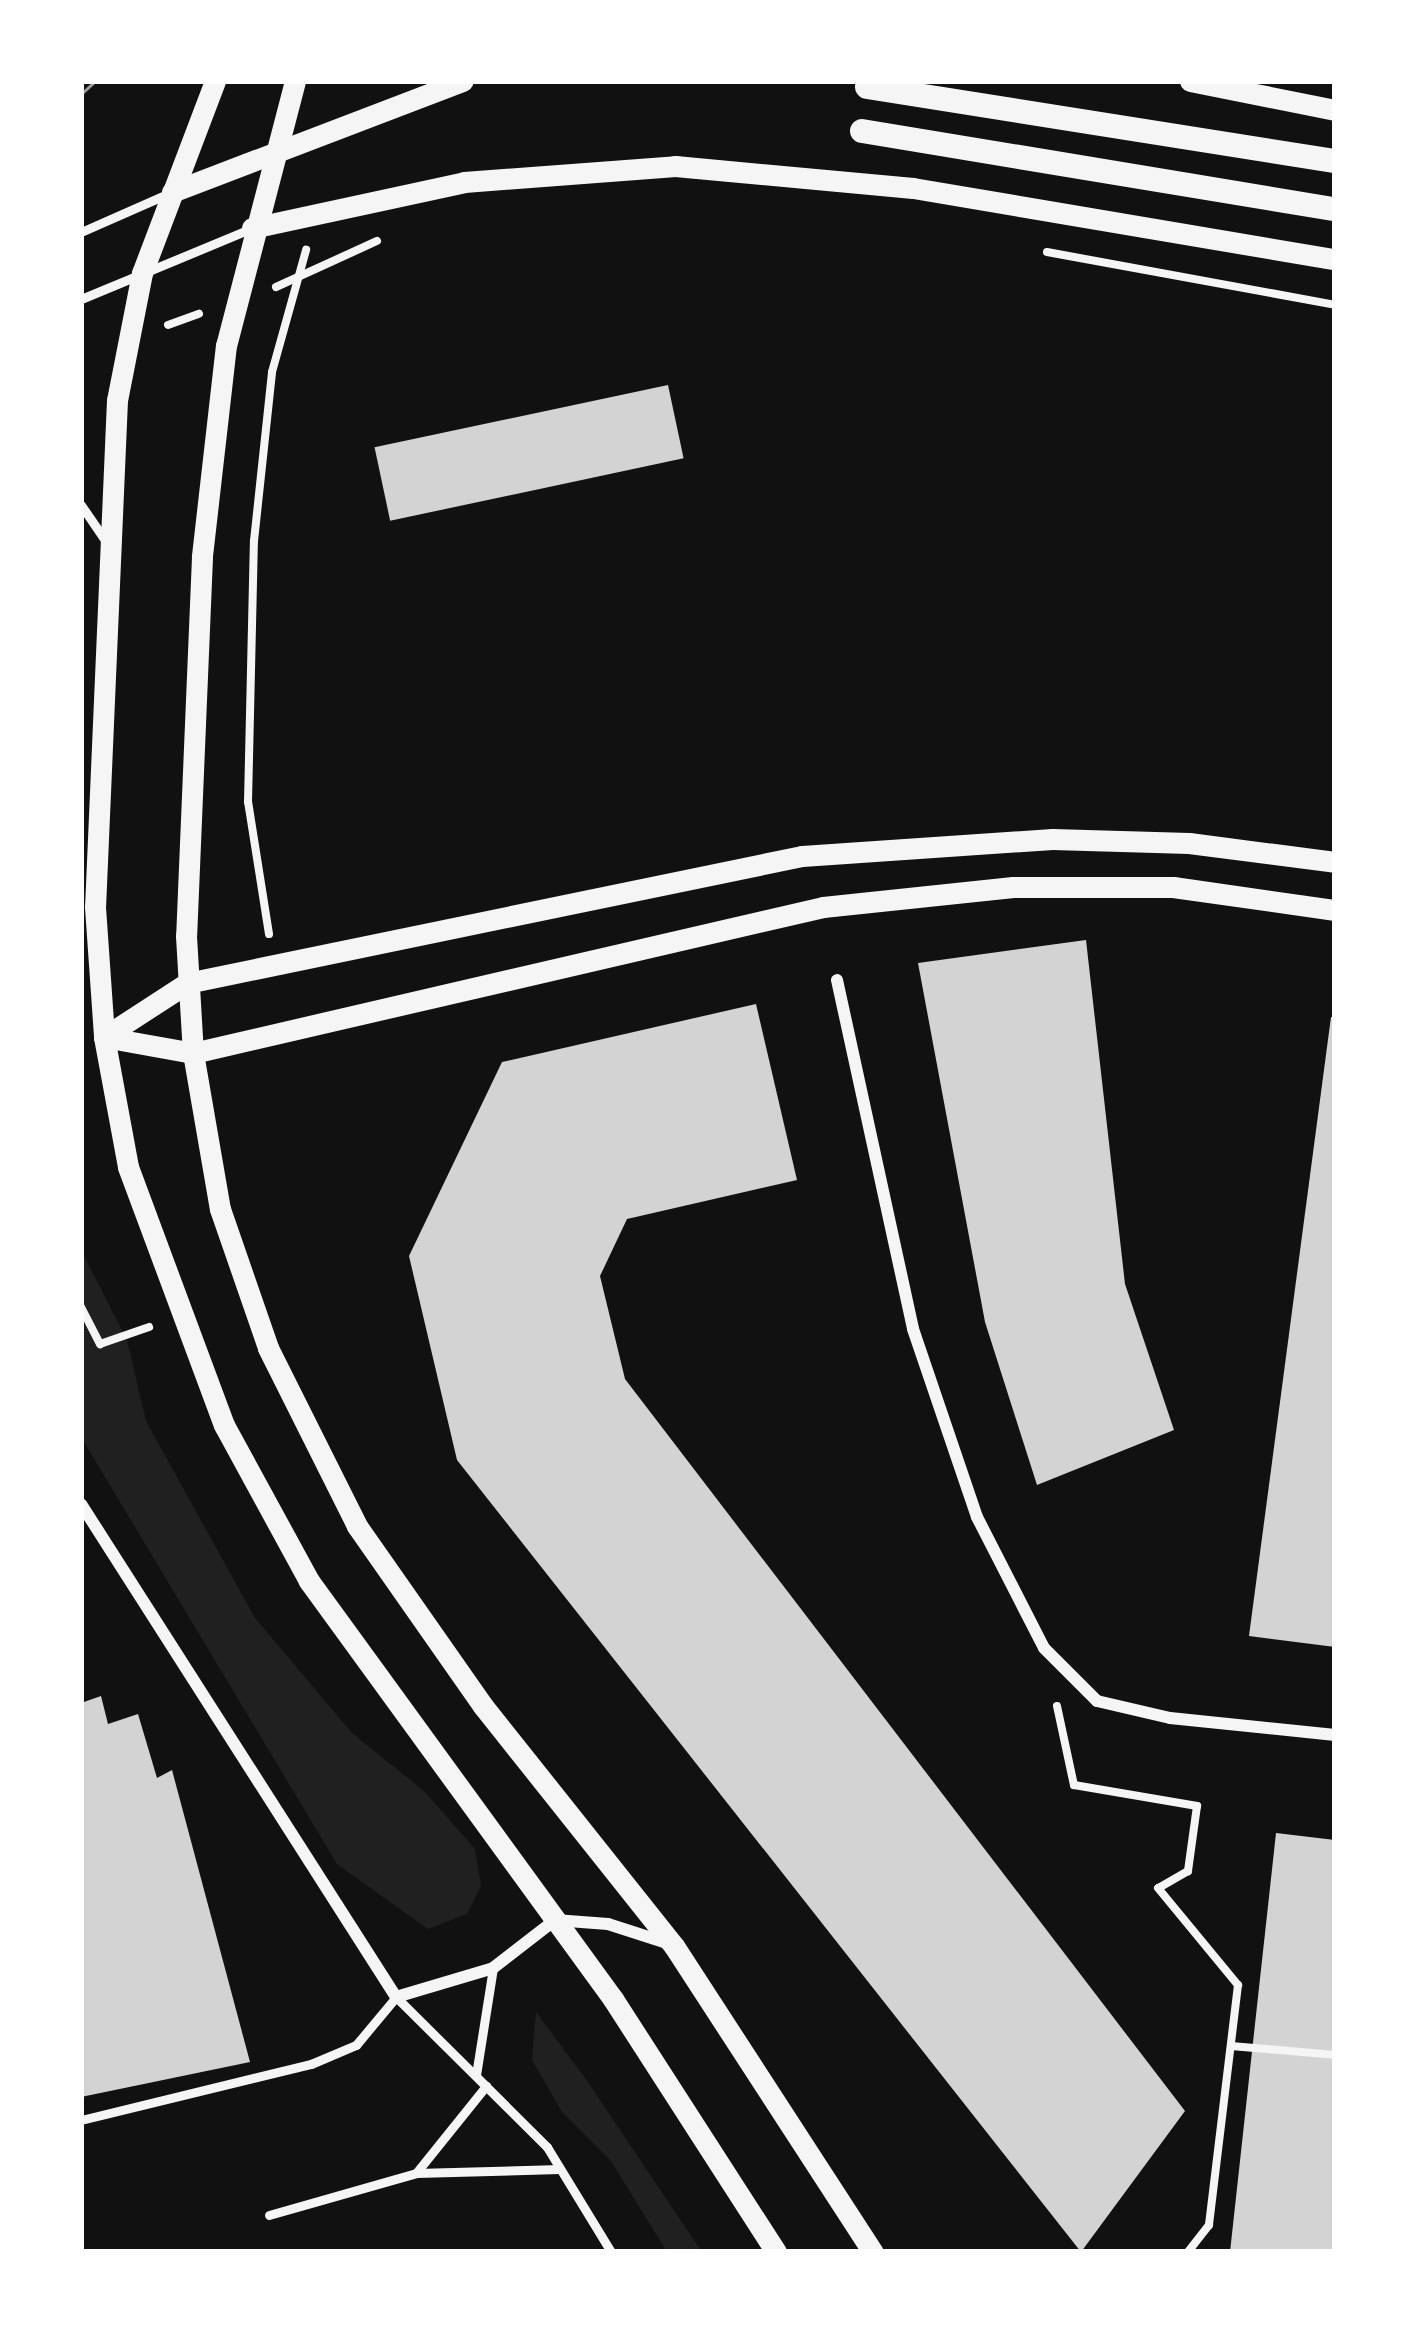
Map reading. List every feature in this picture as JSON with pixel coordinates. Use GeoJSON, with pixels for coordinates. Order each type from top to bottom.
{"type":"FeatureCollection","features":[{"type":"Feature","properties":{"kind":"main road"},"geometry":{"type":"LineString","coordinates":[[867,87],[1335,161]]}},
{"type":"Feature","properties":{"kind":"main road"},"geometry":{"type":"LineString","coordinates":[[862,131],[1335,208]]}},
{"type":"Feature","properties":{"kind":"street"},"geometry":{"type":"LineString","coordinates":[[215,81],[142,273],[120,372],[96,796],[104,1037],[128,1167],[180,1317],[258,1494],[309,1581],[555,1920],[776,2252]]}},
{"type":"Feature","properties":{"kind":"street"},"geometry":{"type":"LineString","coordinates":[[295,81],[252,228],[226,345],[203,535],[188,983],[194,1053],[220,1209],[303,1428],[417,1616],[674,1946],[873,2252]]}},
{"type":"Feature","properties":{"kind":"street"},"geometry":{"type":"LineString","coordinates":[[172,192],[274,149],[462,81]]}},
{"type":"Feature","properties":{"kind":"street"},"geometry":{"type":"LineString","coordinates":[[1190,81],[1335,110]]}},
{"type":"Feature","properties":{"kind":"street"},"geometry":{"type":"LineString","coordinates":[[252,228],[464,182],[675,166],[914,188],[1335,259]]}},
{"type":"Feature","properties":{"kind":"street"},"geometry":{"type":"LineString","coordinates":[[104,1037],[188,983],[802,856],[1052,839],[1189,843],[1335,862]]}},
{"type":"Feature","properties":{"kind":"street"},"geometry":{"type":"LineString","coordinates":[[104,1037],[194,1053],[823,907],[1013,887],[1173,887],[1335,910]]}},
{"type":"Feature","properties":{"kind":"street"},"geometry":{"type":"LineString","coordinates":[[837,980],[913,1329],[977,1517],[1044,1648],[1097,1701],[1170,1718],[1335,1735]]}},
{"type":"Feature","properties":{"kind":"street"},"geometry":{"type":"LineString","coordinates":[[81,1504],[396,1997],[493,1968],[555,1920],[629,1929],[674,1946]]}},
{"type":"Feature","properties":{"kind":"lane"},"geometry":{"type":"LineString","coordinates":[[81,232],[172,192]]}},
{"type":"Feature","properties":{"kind":"lane"},"geometry":{"type":"LineString","coordinates":[[81,299],[252,228]]}},
{"type":"Feature","properties":{"kind":"lane"},"geometry":{"type":"LineString","coordinates":[[81,505],[109,547]]}},
{"type":"Feature","properties":{"kind":"lane"},"geometry":{"type":"LineString","coordinates":[[476,2076],[493,1968]]}},
{"type":"Feature","properties":{"kind":"lane"},"geometry":{"type":"LineString","coordinates":[[81,2120],[311,2064],[356,2044],[396,1997],[560,2168],[610,2252]]}},
{"type":"Feature","properties":{"kind":"lane"},"geometry":{"type":"LineString","coordinates":[[416,2173],[485,2086]]}},
{"type":"Feature","properties":{"kind":"lane"},"geometry":{"type":"LineString","coordinates":[[269,2215],[416,2173],[560,2168]]}},
{"type":"Feature","properties":{"kind":"path"},"geometry":{"type":"LineString","coordinates":[[255,296],[383,238]]}},
{"type":"Feature","properties":{"kind":"path"},"geometry":{"type":"LineString","coordinates":[[272,965],[248,802],[254,541],[262,436],[292,280],[307,246]]}},
{"type":"Feature","properties":{"kind":"path"},"geometry":{"type":"LineString","coordinates":[[1037,250],[1335,305]]}},
{"type":"Feature","properties":{"kind":"path"},"geometry":{"type":"LineString","coordinates":[[81,1307],[100,1344],[180,1317]]}},
{"type":"Feature","properties":{"kind":"path"},"geometry":{"type":"LineString","coordinates":[[1044,1648],[1074,1785],[1197,1806],[1188,1870],[1158,1888],[1238,1985],[1209,2225],[1188,2252]]}},
{"type":"Feature","properties":{"kind":"path"},"geometry":{"type":"LineString","coordinates":[[1231,2046],[1335,2055]]}},
{"type":"Feature","properties":{"kind":"shaded area"},"geometry":{"type":"Polygon","coordinates":[[[81,1250],[127,1340],[146,1421],[255,1618],[352,1733],[424,1791],[475,1849],[481,1886],[467,1914],[428,1929],[337,1864],[81,1437],[81,1250]]]}},
{"type":"Feature","properties":{"kind":"shaded area"},"geometry":{"type":"Polygon","coordinates":[[[536,2012],[702,2252],[667,2252],[611,2161],[562,2112],[532,2060],[536,2012]]]}},
{"type":"Feature","properties":{"kind":"building"},"geometry":{"type":"Polygon","coordinates":[[[668,385],[684,458],[390,521],[375,447],[668,385]]]}},
{"type":"Feature","properties":{"kind":"building"},"geometry":{"type":"Polygon","coordinates":[[[1086,940],[1125,1284],[1174,1430],[1037,1485],[985,1322],[918,963],[1086,940]]]}},
{"type":"Feature","properties":{"kind":"building"},"geometry":{"type":"Polygon","coordinates":[[[756,1004],[797,1180],[627,1219],[600,1276],[625,1379],[1185,2111],[1081,2252],[457,1460],[409,1256],[502,1062],[756,1004]]]}},
{"type":"Feature","properties":{"kind":"building"},"geometry":{"type":"Polygon","coordinates":[[[1331,1017],[1335,1017],[1335,1647],[1249,1636],[1331,1017]]]}},
{"type":"Feature","properties":{"kind":"building"},"geometry":{"type":"Polygon","coordinates":[[[101,1696],[108,1724],[138,1714],[157,1778],[172,1770],[250,2062],[81,2097],[81,1703],[101,1696]]]}},
{"type":"Feature","properties":{"kind":"building"},"geometry":{"type":"Polygon","coordinates":[[[1276,1833],[1335,1840],[1335,2252],[1230,2252],[1276,1833]]]}},
{"type":"Feature","properties":{"kind":"tram line"},"geometry":{"type":"LineString","coordinates":[[81,94],[95,81]]}}]}
